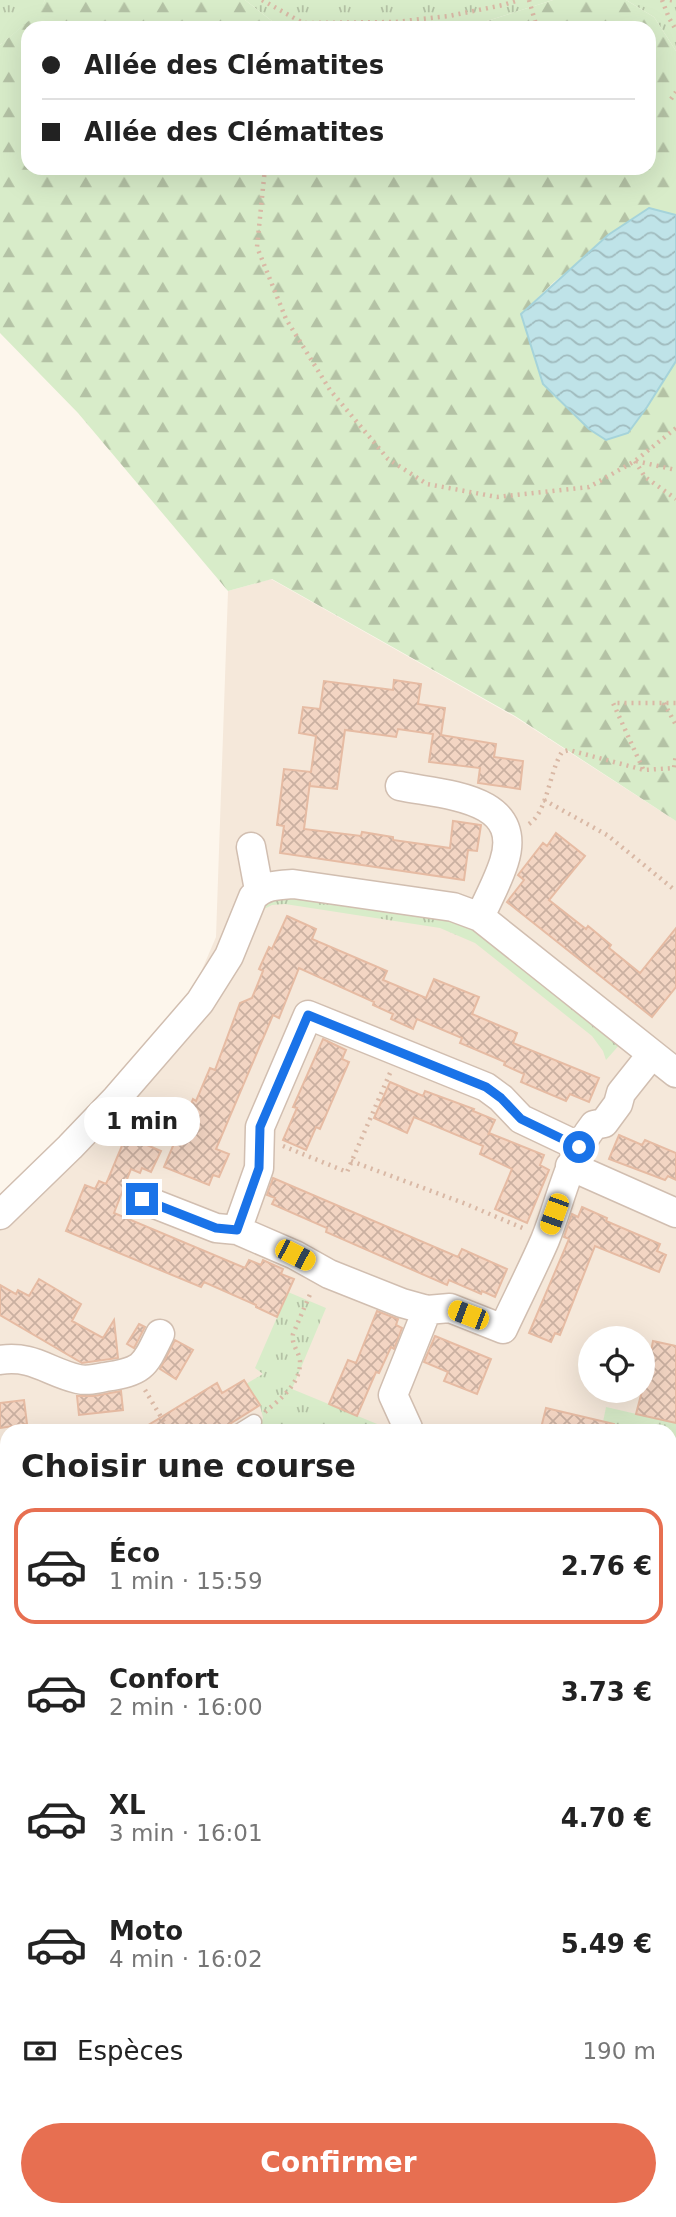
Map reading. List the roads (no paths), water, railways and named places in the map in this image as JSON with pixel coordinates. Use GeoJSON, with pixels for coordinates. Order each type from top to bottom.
{"type":"FeatureCollection","features":[{"type":"Feature","properties":{"kind":"street"},"geometry":{"type":"LineString","coordinates":[[400,786],[483,804],[498,816],[506,835],[504,863],[480,917]]}},
{"type":"Feature","properties":{"kind":"street"},"geometry":{"type":"LineString","coordinates":[[251,847],[259,890]]}},
{"type":"Feature","properties":{"kind":"street"},"geometry":{"type":"LineString","coordinates":[[0,1215],[116,1099],[200,1002],[229,956],[253,897],[259,890],[269,886],[293,884],[453,907],[480,917],[669,1066],[621,1093],[618,1104],[604,1123],[594,1125],[575,1156],[545,1240],[503,1329],[450,1308],[427,1310],[402,1303],[237,1230],[216,1228],[142,1199]]}},
{"type":"Feature","properties":{"kind":"street"},"geometry":{"type":"LineString","coordinates":[[237,1230],[259,1168],[260,1127],[308,1015],[486,1087],[521,1119],[575,1156],[676,1213]]}},
{"type":"Feature","properties":{"kind":"street"},"geometry":{"type":"LineString","coordinates":[[406,1424],[393,1395],[427,1310]]}},
{"type":"Feature","properties":{"kind":"street"},"geometry":{"type":"LineString","coordinates":[[0,1360],[33,1361],[78,1379],[88,1380],[134,1371],[142,1366],[160,1334]]}},
{"type":"Feature","properties":{"kind":"water"},"geometry":{"type":"Polygon","coordinates":[[[649,208],[676,215],[676,361],[628,433],[606,440],[589,429],[543,384],[521,314],[608,235],[649,208]]]}}]}
